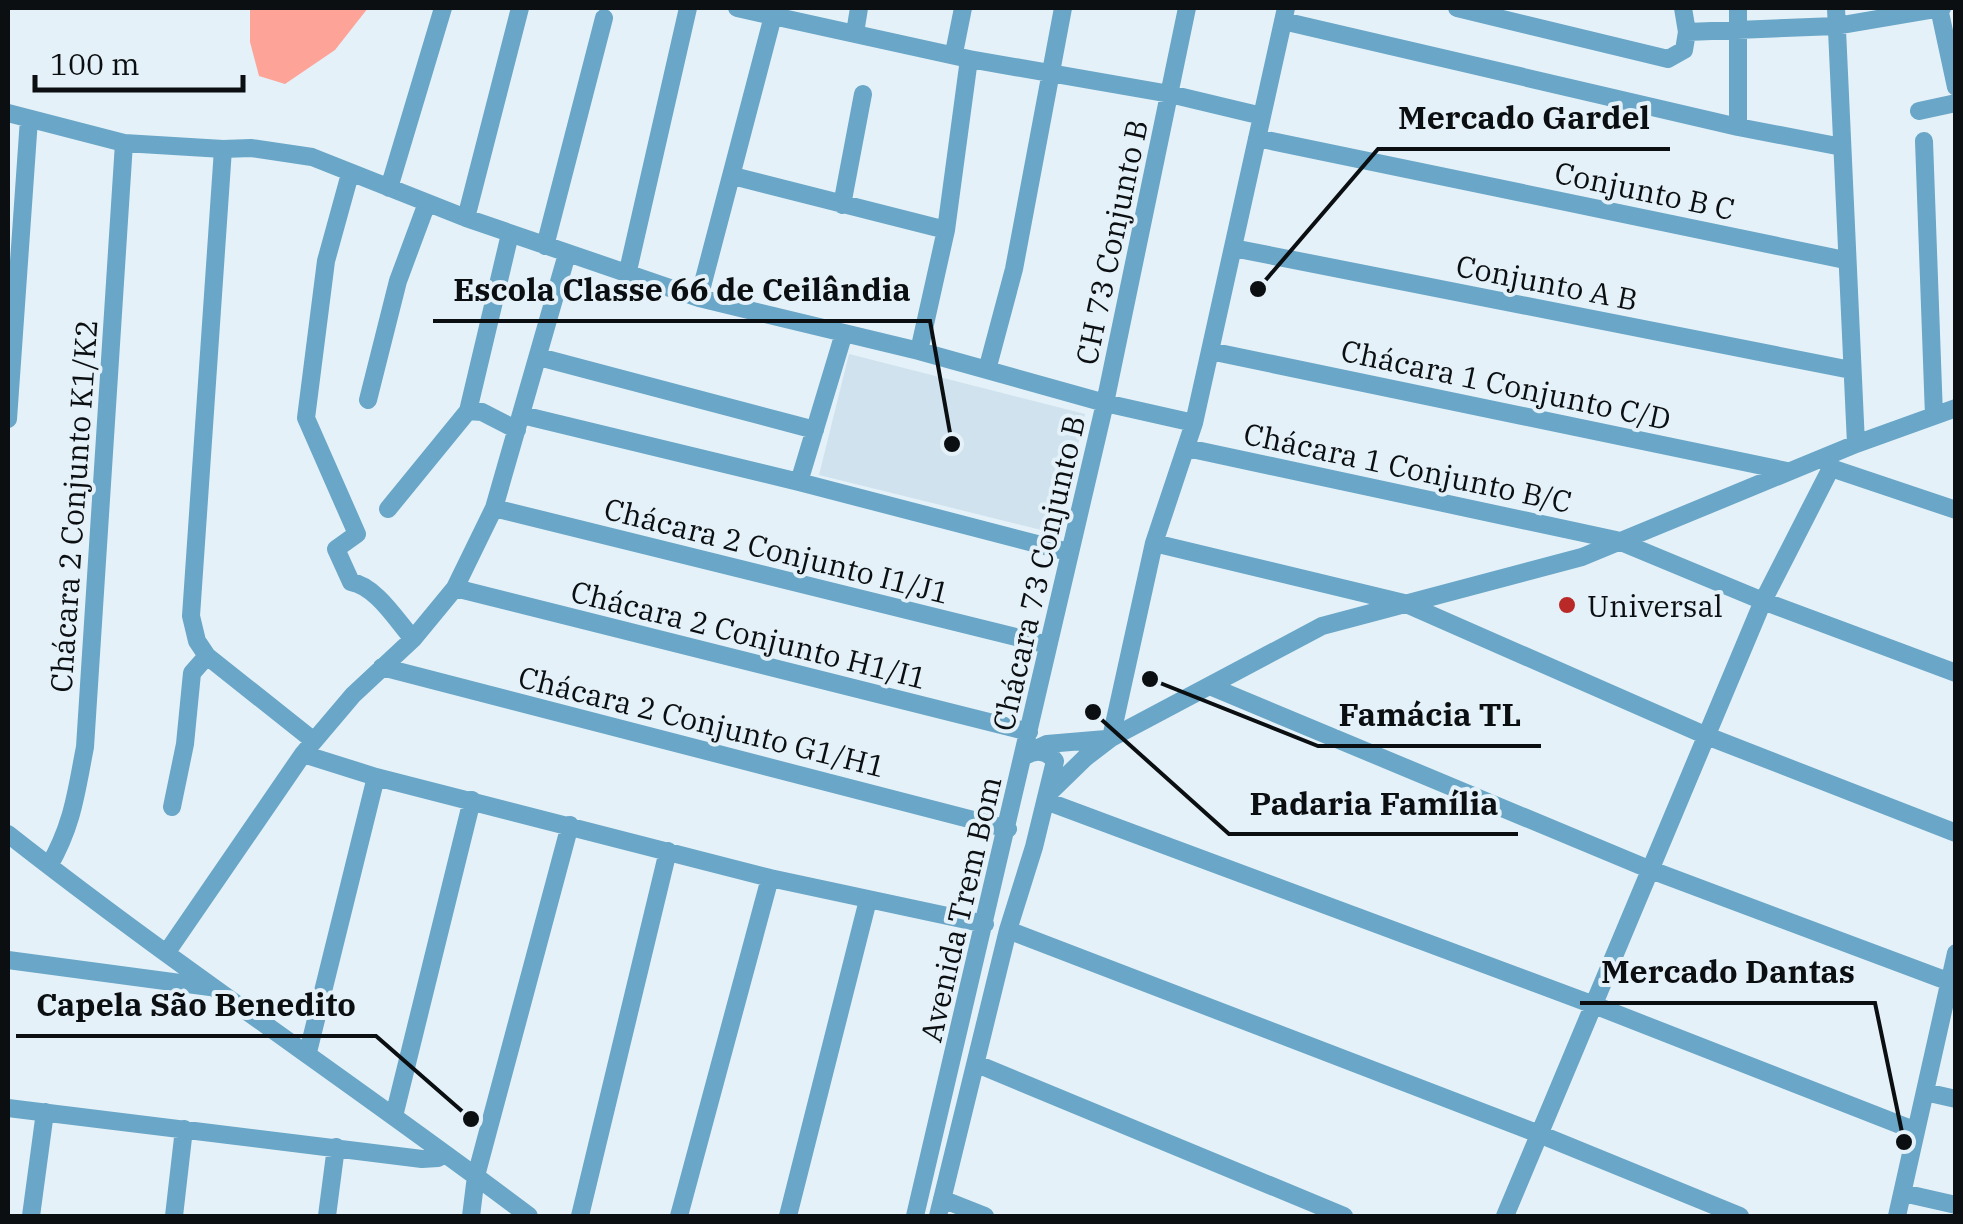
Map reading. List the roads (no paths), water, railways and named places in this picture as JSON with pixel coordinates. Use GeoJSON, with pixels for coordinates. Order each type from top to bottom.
{"type":"FeatureCollection","features":[{"type":"Feature","properties":{"kind":"street"},"geometry":{"type":"LineString","coordinates":[[390,188],[442,8]]}},
{"type":"Feature","properties":{"kind":"street"},"geometry":{"type":"LineString","coordinates":[[466,218],[520,8]]}},
{"type":"Feature","properties":{"kind":"street"},"geometry":{"type":"LineString","coordinates":[[626,275],[688,8]]}},
{"type":"Feature","properties":{"kind":"street"},"geometry":{"type":"LineString","coordinates":[[854,33],[859,8]]}},
{"type":"Feature","properties":{"kind":"street"},"geometry":{"type":"LineString","coordinates":[[918,351],[946,230],[963,8]]}},
{"type":"Feature","properties":{"kind":"street"},"geometry":{"type":"LineString","coordinates":[[986,370],[1014,268],[1063,8]]}},
{"type":"Feature","properties":{"kind":"street","name":"CH 73 Conjunto B"},"geometry":{"type":"LineString","coordinates":[[1105,402],[1186,8]]}},
{"type":"Feature","properties":{"kind":"street"},"geometry":{"type":"LineString","coordinates":[[1457,8],[1668,59],[1684,50],[1687,32],[1682,8]]}},
{"type":"Feature","properties":{"kind":"street"},"geometry":{"type":"LineString","coordinates":[[1738,8],[1738,127]]}},
{"type":"Feature","properties":{"kind":"street"},"geometry":{"type":"LineString","coordinates":[[1687,32],[1941,8],[1956,87]]}},
{"type":"Feature","properties":{"kind":"street"},"geometry":{"type":"LineString","coordinates":[[699,298],[733,176],[755,11],[1262,116]]}},
{"type":"Feature","properties":{"kind":"street"},"geometry":{"type":"LineString","coordinates":[[1112,738],[1154,543],[1194,423],[1285,14],[1738,127],[1842,147]]}},
{"type":"Feature","properties":{"kind":"street"},"geometry":{"type":"LineString","coordinates":[[1836,17],[1856,444]]}},
{"type":"Feature","properties":{"kind":"street"},"geometry":{"type":"LineString","coordinates":[[545,246],[604,18]]}},
{"type":"Feature","properties":{"kind":"street"},"geometry":{"type":"LineString","coordinates":[[842,206],[863,94]]}},
{"type":"Feature","properties":{"kind":"street"},"geometry":{"type":"LineString","coordinates":[[1919,111],[1956,103]]}},
{"type":"Feature","properties":{"kind":"street"},"geometry":{"type":"LineString","coordinates":[[8,112],[124,143],[252,148],[312,158],[510,234],[699,298],[1194,423]]}},
{"type":"Feature","properties":{"kind":"street"},"geometry":{"type":"LineString","coordinates":[[8,419],[29,118]]}},
{"type":"Feature","properties":{"kind":"street","name":"Conjunto B C"},"geometry":{"type":"LineString","coordinates":[[1257,138],[1846,260]]}},
{"type":"Feature","properties":{"kind":"street"},"geometry":{"type":"LineString","coordinates":[[1924,140],[1934,416]]}},
{"type":"Feature","properties":{"kind":"street","name":"Chácara 2 Conjunto K1/K2"},"geometry":{"type":"LineString","coordinates":[[49,866],[66,836],[78,799],[86,747],[124,143]]}},
{"type":"Feature","properties":{"kind":"street"},"geometry":{"type":"LineString","coordinates":[[223,149],[191,616],[197,641],[207,656],[308,747],[376,777],[770,878],[985,924]]}},
{"type":"Feature","properties":{"kind":"street"},"geometry":{"type":"LineString","coordinates":[[350,174],[326,261],[306,418],[358,534],[336,548],[351,582],[358,582],[381,602],[413,639]]}},
{"type":"Feature","properties":{"kind":"street"},"geometry":{"type":"LineString","coordinates":[[733,176],[946,230]]}},
{"type":"Feature","properties":{"kind":"street"},"geometry":{"type":"LineString","coordinates":[[368,400],[398,281],[426,203]]}},
{"type":"Feature","properties":{"kind":"street"},"geometry":{"type":"LineString","coordinates":[[388,509],[468,411],[510,234]]}},
{"type":"Feature","properties":{"kind":"street","name":"Conjunto A B"},"geometry":{"type":"LineString","coordinates":[[1233,248],[1851,370]]}},
{"type":"Feature","properties":{"kind":"street"},"geometry":{"type":"LineString","coordinates":[[168,952],[308,747],[413,639],[455,588],[494,508],[567,254]]}},
{"type":"Feature","properties":{"kind":"street"},"geometry":{"type":"LineString","coordinates":[[799,482],[844,333]]}},
{"type":"Feature","properties":{"kind":"street","name":"Chácara 1 Conjunto C/D"},"geometry":{"type":"LineString","coordinates":[[1210,351],[1790,472]]}},
{"type":"Feature","properties":{"kind":"street"},"geometry":{"type":"LineString","coordinates":[[538,357],[815,430]]}},
{"type":"Feature","properties":{"kind":"street","name":"Chácara 73 Conjunto B"},"geometry":{"type":"LineString","coordinates":[[1029,746],[1068,552],[1105,402]]}},
{"type":"Feature","properties":{"kind":"street"},"geometry":{"type":"LineString","coordinates":[[1916,1131],[1047,798],[1112,738],[1322,626],[1582,556],[1790,472],[1828,463],[1856,444],[1956,408]]}},
{"type":"Feature","properties":{"kind":"street"},"geometry":{"type":"LineString","coordinates":[[468,411],[799,482],[1068,552]]}},
{"type":"Feature","properties":{"kind":"street","name":"Chácara 1 Conjunto B/C"},"geometry":{"type":"LineString","coordinates":[[1188,448],[1616,540],[1956,673]]}},
{"type":"Feature","properties":{"kind":"street"},"geometry":{"type":"LineString","coordinates":[[1828,463],[1956,510]]}},
{"type":"Feature","properties":{"kind":"street"},"geometry":{"type":"LineString","coordinates":[[1504,1216],[1763,600],[1828,463]]}},
{"type":"Feature","properties":{"kind":"street","name":"Chácara 2 Conjunto I1/J1"},"geometry":{"type":"LineString","coordinates":[[494,508],[1048,645]]}},
{"type":"Feature","properties":{"kind":"street"},"geometry":{"type":"LineString","coordinates":[[1154,543],[1404,603],[1707,736],[1956,833]]}},
{"type":"Feature","properties":{"kind":"street","name":"Chácara 2 Conjunto H1/I1"},"geometry":{"type":"LineString","coordinates":[[455,588],[1029,746]]}},
{"type":"Feature","properties":{"kind":"street"},"geometry":{"type":"LineString","coordinates":[[172,807],[192,674],[207,656]]}},
{"type":"Feature","properties":{"kind":"street","name":"Chácara 2 Conjunto G1/H1"},"geometry":{"type":"LineString","coordinates":[[382,667],[1008,829]]}},
{"type":"Feature","properties":{"kind":"street"},"geometry":{"type":"LineString","coordinates":[[1212,686],[1651,870],[1950,982]]}},
{"type":"Feature","properties":{"kind":"street"},"geometry":{"type":"LineString","coordinates":[[1029,746],[1112,738]]}},
{"type":"Feature","properties":{"kind":"street","name":"Avenida Trem Bom"},"geometry":{"type":"LineString","coordinates":[[915,1216],[1029,746],[1055,760],[1008,930],[940,1208]]}},
{"type":"Feature","properties":{"kind":"street"},"geometry":{"type":"LineString","coordinates":[[308,1052],[376,777]]}},
{"type":"Feature","properties":{"kind":"street"},"geometry":{"type":"LineString","coordinates":[[394,1116],[472,800]]}},
{"type":"Feature","properties":{"kind":"street"},"geometry":{"type":"LineString","coordinates":[[470,1216],[476,1176],[570,826]]}},
{"type":"Feature","properties":{"kind":"street"},"geometry":{"type":"LineString","coordinates":[[8,834],[211,987],[308,1052],[529,1216]]}},
{"type":"Feature","properties":{"kind":"street"},"geometry":{"type":"LineString","coordinates":[[580,1216],[668,851]]}},
{"type":"Feature","properties":{"kind":"street"},"geometry":{"type":"LineString","coordinates":[[679,1216],[770,878]]}},
{"type":"Feature","properties":{"kind":"street"},"geometry":{"type":"LineString","coordinates":[[788,1216],[868,900]]}},
{"type":"Feature","properties":{"kind":"street"},"geometry":{"type":"LineString","coordinates":[[1008,930],[1540,1134],[1740,1216]]}},
{"type":"Feature","properties":{"kind":"street"},"geometry":{"type":"LineString","coordinates":[[1897,1216],[1925,1092],[1950,1011],[1950,982],[1956,954]]}},
{"type":"Feature","properties":{"kind":"street"},"geometry":{"type":"LineString","coordinates":[[8,960],[211,987]]}},
{"type":"Feature","properties":{"kind":"street"},"geometry":{"type":"LineString","coordinates":[[976,1064],[1344,1216]]}},
{"type":"Feature","properties":{"kind":"street"},"geometry":{"type":"LineString","coordinates":[[1925,1092],[1956,1099]]}},
{"type":"Feature","properties":{"kind":"street"},"geometry":{"type":"LineString","coordinates":[[8,1108],[422,1159],[444,1154]]}},
{"type":"Feature","properties":{"kind":"street"},"geometry":{"type":"LineString","coordinates":[[31,1216],[45,1112]]}},
{"type":"Feature","properties":{"kind":"street"},"geometry":{"type":"LineString","coordinates":[[174,1216],[184,1129]]}},
{"type":"Feature","properties":{"kind":"street"},"geometry":{"type":"LineString","coordinates":[[327,1216],[336,1146]]}},
{"type":"Feature","properties":{"kind":"street"},"geometry":{"type":"LineString","coordinates":[[1903,1193],[1956,1204]]}},
{"type":"Feature","properties":{"kind":"street"},"geometry":{"type":"LineString","coordinates":[[940,1208],[985,1216]]}},
{"type":"Feature","properties":{"kind":"place","name":"Mercado Gardel"},"geometry":{"type":"Point","coordinates":[1258,289]}},
{"type":"Feature","properties":{"kind":"place","name":"Escola Classe 66 de Ceilândia"},"geometry":{"type":"Point","coordinates":[952,444]}},
{"type":"Feature","properties":{"kind":"place","name":"Universal"},"geometry":{"type":"Point","coordinates":[1567,605]}},
{"type":"Feature","properties":{"kind":"place","name":"Famácia TL"},"geometry":{"type":"Point","coordinates":[1150,679]}},
{"type":"Feature","properties":{"kind":"place","name":"Padaria Família"},"geometry":{"type":"Point","coordinates":[1093,712]}},
{"type":"Feature","properties":{"kind":"place","name":"Capela São Benedito"},"geometry":{"type":"Point","coordinates":[471,1119]}},
{"type":"Feature","properties":{"kind":"place","name":"Mercado Dantas"},"geometry":{"type":"Point","coordinates":[1904,1142]}}]}
